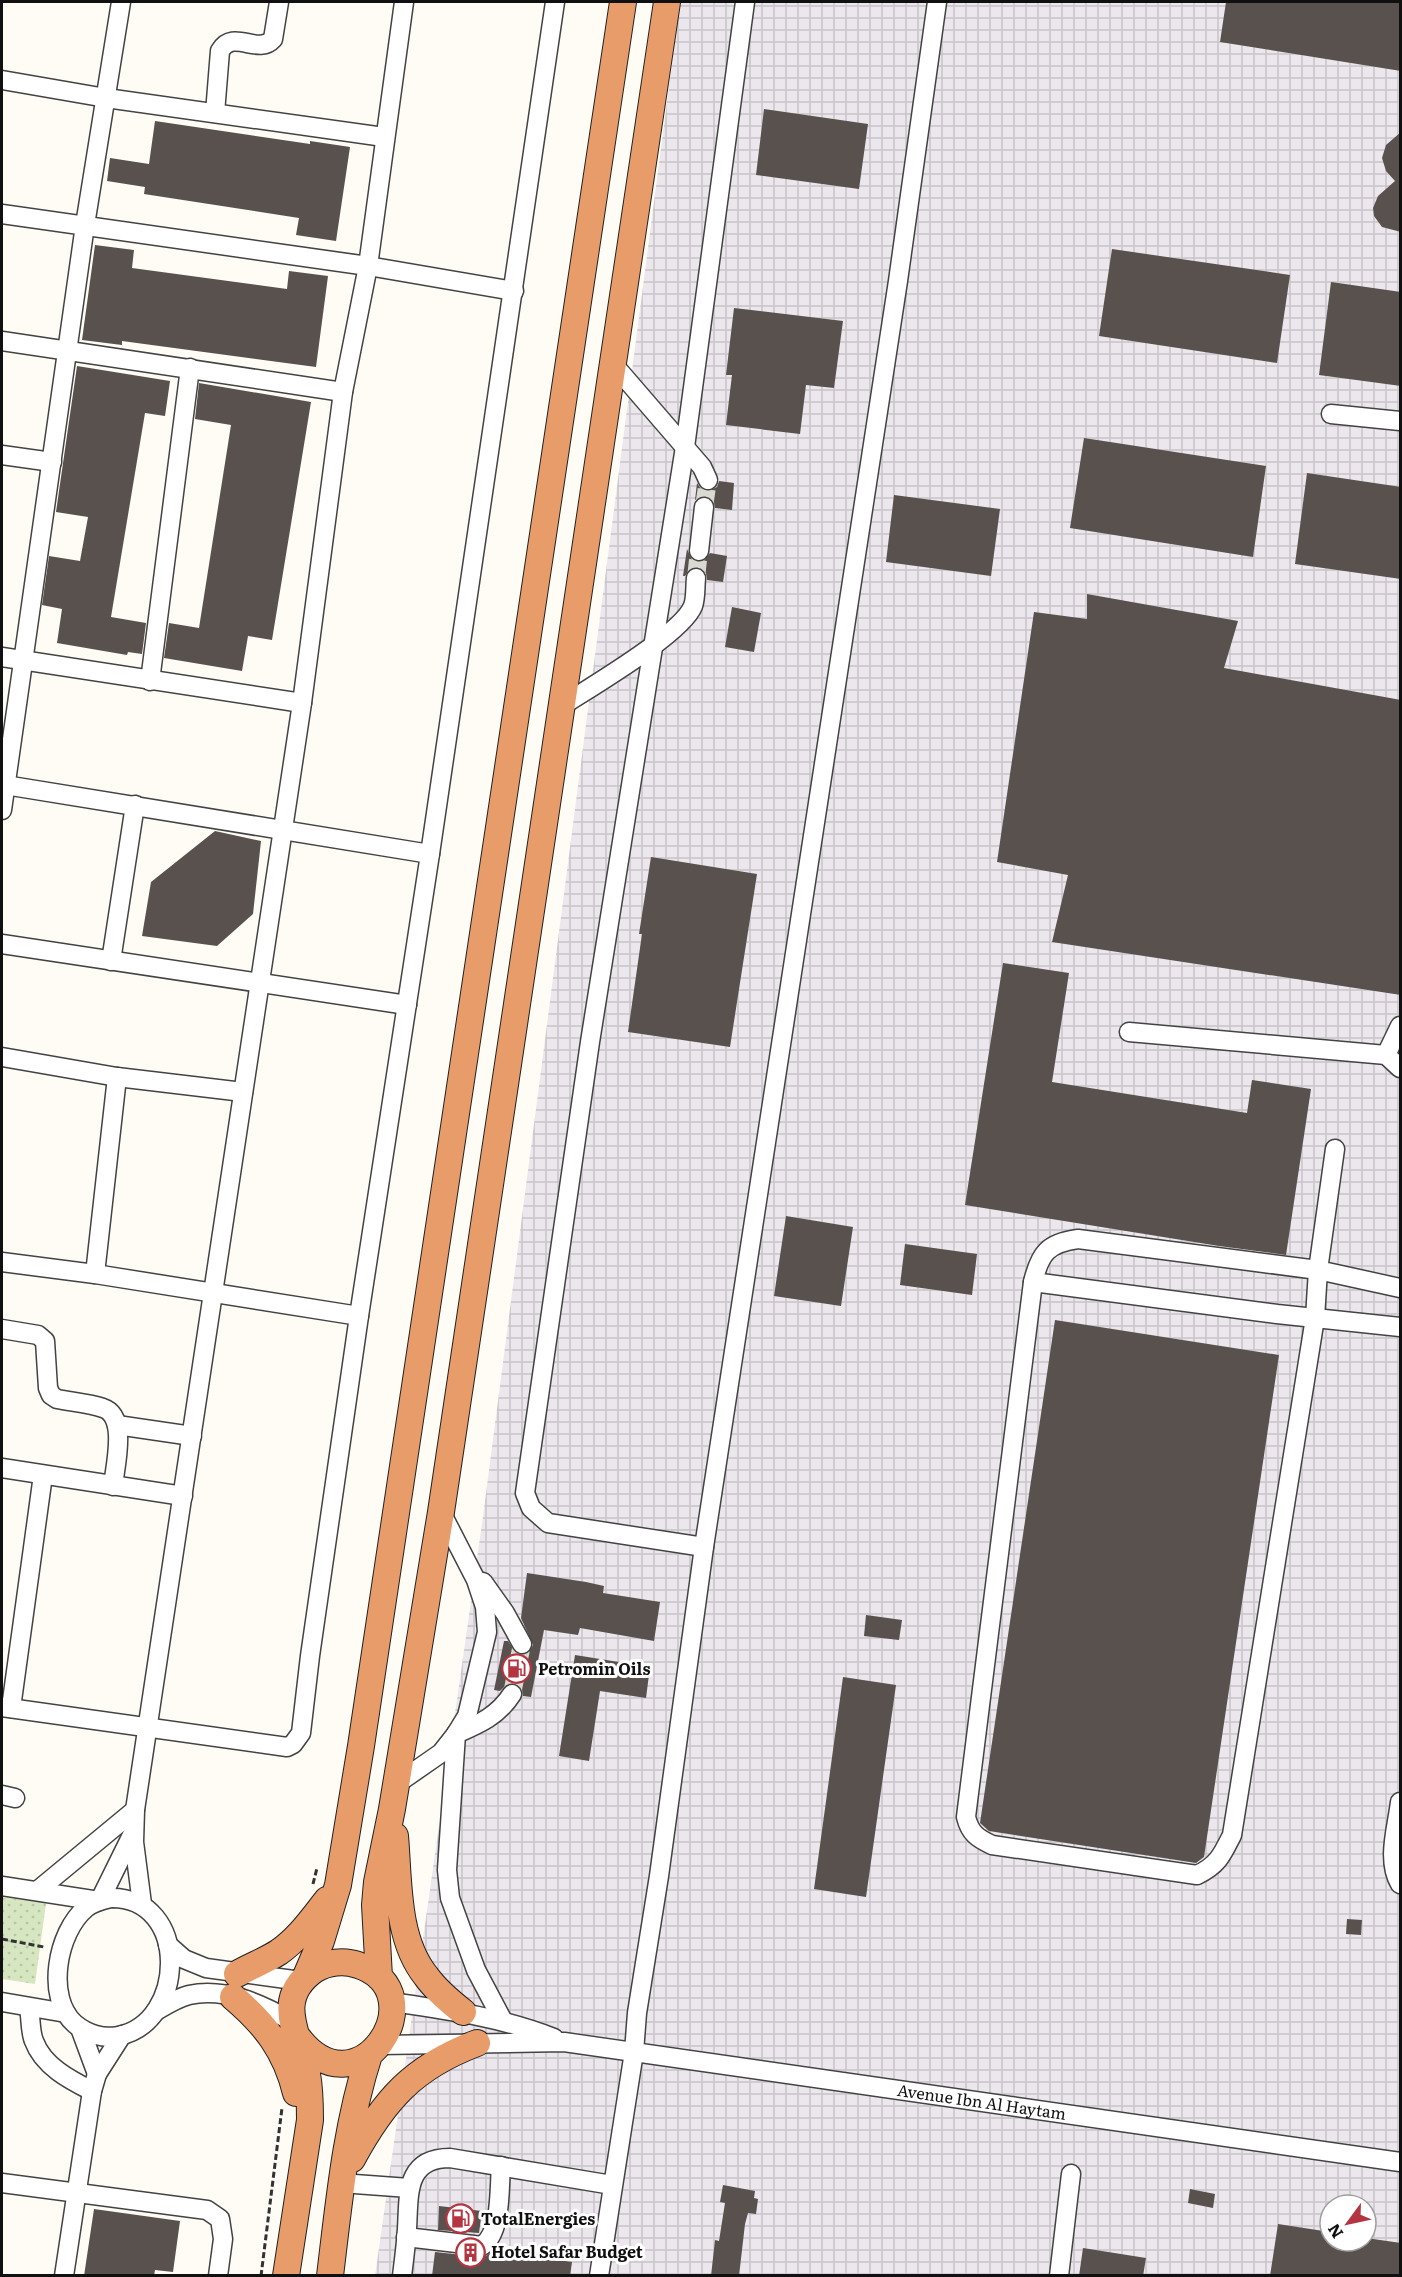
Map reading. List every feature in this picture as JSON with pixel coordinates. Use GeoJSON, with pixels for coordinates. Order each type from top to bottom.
{"type":"FeatureCollection","features":[{"type":"Feature","properties":{"kind":"highway"},"geometry":{"type":"LineString","coordinates":[[286,2276],[310,2120],[307,2073],[294,2028],[292,2000],[321,1941],[338,1885],[363,1734],[623,2]]}},
{"type":"Feature","properties":{"kind":"highway"},"geometry":{"type":"LineString","coordinates":[[379,1977],[376,1893],[414,1689],[667,2]]}},
{"type":"Feature","properties":{"kind":"highway"},"geometry":{"type":"LineString","coordinates":[[394,1797],[403,1922],[412,1952],[424,1975],[443,1996],[463,2012]]}},
{"type":"Feature","properties":{"kind":"highway"},"geometry":{"type":"LineString","coordinates":[[303,2162],[297,2100],[285,2061],[268,2031],[235,1985],[296,1938],[338,1885]]}},
{"type":"Feature","properties":{"kind":"highway"},"geometry":{"type":"LineString","coordinates":[[303,1979],[319,1967],[335,1962],[351,1962],[379,1977],[387,1989],[391,2002],[392,2017],[388,2032],[374,2050],[354,2109],[330,2276]]}},
{"type":"Feature","properties":{"kind":"highway"},"geometry":{"type":"LineString","coordinates":[[294,2028],[304,2046],[315,2055],[328,2061],[342,2063],[356,2061],[374,2050]]}},
{"type":"Feature","properties":{"kind":"highway"},"geometry":{"type":"LineString","coordinates":[[342,2181],[368,2129],[395,2094],[427,2068],[450,2054],[477,2043]]}},
{"type":"Feature","properties":{"kind":"street"},"geometry":{"type":"LineString","coordinates":[[2,810],[85,225],[121,2]]}},
{"type":"Feature","properties":{"kind":"street"},"geometry":{"type":"LineString","coordinates":[[215,113],[220,51],[223,46],[232,41],[265,45],[270,42],[273,39],[279,2]]}},
{"type":"Feature","properties":{"kind":"street"},"geometry":{"type":"LineString","coordinates":[[142,1904],[135,1860],[135,1819],[302,703],[343,392],[368,266],[404,2]]}},
{"type":"Feature","properties":{"kind":"street"},"geometry":{"type":"LineString","coordinates":[[43,1475],[6,1708],[286,1747],[294,1744],[302,1732],[310,1656],[359,1316],[514,291],[555,2]]}},
{"type":"Feature","properties":{"kind":"street"},"geometry":{"type":"LineString","coordinates":[[704,1547],[548,1523],[531,1508],[525,1493],[586,1065],[685,447],[745,2]]}},
{"type":"Feature","properties":{"kind":"street"},"geometry":{"type":"LineString","coordinates":[[599,2276],[634,2052],[637,2013],[659,1876],[704,1547],[898,281],[937,2]]}},
{"type":"Feature","properties":{"kind":"street"},"geometry":{"type":"LineString","coordinates":[[2,80],[106,98],[384,137]]}},
{"type":"Feature","properties":{"kind":"street"},"geometry":{"type":"LineString","coordinates":[[2,214],[368,266],[514,291]]}},
{"type":"Feature","properties":{"kind":"street"},"geometry":{"type":"LineString","coordinates":[[2,340],[343,392]]}},
{"type":"Feature","properties":{"kind":"street"},"geometry":{"type":"LineString","coordinates":[[614,365],[702,467],[708,480]]}},
{"type":"Feature","properties":{"kind":"street"},"geometry":{"type":"LineString","coordinates":[[150,681],[190,368]]}},
{"type":"Feature","properties":{"kind":"street"},"geometry":{"type":"LineString","coordinates":[[1331,414],[1401,421]]}},
{"type":"Feature","properties":{"kind":"street"},"geometry":{"type":"LineString","coordinates":[[2,455],[52,462]]}},
{"type":"Feature","properties":{"kind":"street"},"geometry":{"type":"LineString","coordinates":[[699,551],[704,507]]}},
{"type":"Feature","properties":{"kind":"street"},"geometry":{"type":"LineString","coordinates":[[560,707],[653,645],[676,626],[692,607],[696,578]]}},
{"type":"Feature","properties":{"kind":"street"},"geometry":{"type":"LineString","coordinates":[[2,657],[302,703]]}},
{"type":"Feature","properties":{"kind":"street"},"geometry":{"type":"LineString","coordinates":[[6,785],[430,854]]}},
{"type":"Feature","properties":{"kind":"street"},"geometry":{"type":"LineString","coordinates":[[111,962],[135,805]]}},
{"type":"Feature","properties":{"kind":"street"},"geometry":{"type":"LineString","coordinates":[[2,944],[407,1005]]}},
{"type":"Feature","properties":{"kind":"street"},"geometry":{"type":"LineString","coordinates":[[1386,1055],[1401,1026]]}},
{"type":"Feature","properties":{"kind":"street"},"geometry":{"type":"LineString","coordinates":[[1129,1032],[1386,1055],[1401,1068]]}},
{"type":"Feature","properties":{"kind":"street"},"geometry":{"type":"LineString","coordinates":[[2,1057],[117,1077],[243,1092]]}},
{"type":"Feature","properties":{"kind":"street"},"geometry":{"type":"LineString","coordinates":[[95,1274],[117,1077]]}},
{"type":"Feature","properties":{"kind":"street"},"geometry":{"type":"LineString","coordinates":[[1335,1149],[1318,1270],[1315,1318],[1232,1835],[1222,1857],[1211,1869],[1197,1875],[992,1845],[980,1839],[970,1830],[966,1817],[1033,1282],[1036,1270],[1046,1251],[1060,1241],[1078,1239],[1318,1270],[1401,1288]]}},
{"type":"Feature","properties":{"kind":"street"},"geometry":{"type":"LineString","coordinates":[[2,1262],[95,1274],[359,1316]]}},
{"type":"Feature","properties":{"kind":"street"},"geometry":{"type":"LineString","coordinates":[[1033,1282],[1401,1327]]}},
{"type":"Feature","properties":{"kind":"street"},"geometry":{"type":"LineString","coordinates":[[2,1329],[38,1335],[45,1341],[48,1388],[51,1395],[57,1399],[105,1409],[114,1417],[119,1431],[113,1486]]}},
{"type":"Feature","properties":{"kind":"street"},"geometry":{"type":"LineString","coordinates":[[117,1425],[192,1436]]}},
{"type":"Feature","properties":{"kind":"street"},"geometry":{"type":"LineString","coordinates":[[2,1468],[183,1496]]}},
{"type":"Feature","properties":{"kind":"street"},"geometry":{"type":"LineString","coordinates":[[441,1512],[466,1557],[522,1644]]}},
{"type":"Feature","properties":{"kind":"street"},"geometry":{"type":"LineString","coordinates":[[394,1797],[441,1754],[466,1716],[487,1632],[485,1607],[466,1557]]}},
{"type":"Feature","properties":{"kind":"street"},"geometry":{"type":"LineString","coordinates":[[456,1734],[489,1719],[506,1704],[512,1694]]}},
{"type":"Feature","properties":{"kind":"street"},"geometry":{"type":"LineString","coordinates":[[456,1734],[447,1870],[450,1898],[476,1970],[503,2021]]}},
{"type":"Feature","properties":{"kind":"street"},"geometry":{"type":"LineString","coordinates":[[1401,1802],[1393,1854],[1394,1874],[1401,1884]]}},
{"type":"Feature","properties":{"kind":"street"},"geometry":{"type":"LineString","coordinates":[[38,1892],[135,1819]]}},
{"type":"Feature","properties":{"kind":"street"},"geometry":{"type":"LineString","coordinates":[[2,1886],[100,1900],[122,1898],[142,1904],[153,1913],[161,1925],[168,1945],[170,1963],[163,1997],[154,2012],[141,2026],[122,2035],[101,2036],[80,2028],[66,2013],[58,1982],[61,1951],[68,1932],[87,1908],[100,1900],[135,1819]]}},
{"type":"Feature","properties":{"kind":"street"},"geometry":{"type":"LineString","coordinates":[[168,1945],[183,1959],[235,1985],[294,2028]]}},
{"type":"Feature","properties":{"kind":"street"},"geometry":{"type":"LineString","coordinates":[[154,2012],[188,1995],[219,1993],[235,1985],[303,1979]]}},
{"type":"Feature","properties":{"kind":"street"},"geometry":{"type":"LineString","coordinates":[[2,2002],[66,2013]]}},
{"type":"Feature","properties":{"kind":"street","name":"Avenue Ibn Al Haytam"},"geometry":{"type":"LineString","coordinates":[[391,2002],[463,2012],[503,2021],[564,2042]]}},
{"type":"Feature","properties":{"kind":"street"},"geometry":{"type":"LineString","coordinates":[[29,2008],[34,2042],[47,2061],[64,2077],[94,2082]]}},
{"type":"Feature","properties":{"kind":"street"},"geometry":{"type":"LineString","coordinates":[[80,2028],[94,2082]]}},
{"type":"Feature","properties":{"kind":"street"},"geometry":{"type":"LineString","coordinates":[[64,2276],[94,2082],[122,2035]]}},
{"type":"Feature","properties":{"kind":"street","name":"Avenue Ibn Al Haytam"},"geometry":{"type":"LineString","coordinates":[[374,2050],[477,2043],[564,2042],[1401,2162]]}},
{"type":"Feature","properties":{"kind":"street"},"geometry":{"type":"LineString","coordinates":[[402,2276],[409,2188],[415,2173],[434,2158],[450,2158],[612,2185]]}},
{"type":"Feature","properties":{"kind":"street"},"geometry":{"type":"LineString","coordinates":[[406,2237],[482,2246],[489,2241],[496,2225],[501,2166]]}},
{"type":"Feature","properties":{"kind":"street"},"geometry":{"type":"LineString","coordinates":[[1059,2276],[1071,2174]]}},
{"type":"Feature","properties":{"kind":"street"},"geometry":{"type":"LineString","coordinates":[[342,2181],[409,2188]]}},
{"type":"Feature","properties":{"kind":"street"},"geometry":{"type":"LineString","coordinates":[[2,2184],[207,2210],[220,2219],[223,2239],[218,2276]]}},
{"type":"Feature","properties":{"kind":"path"},"geometry":{"type":"LineString","coordinates":[[2,1939],[61,1951]]}},
{"type":"Feature","properties":{"kind":"path"},"geometry":{"type":"LineString","coordinates":[[261,2276],[282,2120],[282,2101]]}},
{"type":"Feature","properties":{"kind":"shaded area"},"geometry":{"type":"Polygon","coordinates":[[[680,2],[1400,2],[1400,2275],[375,2276],[482,1524],[680,2]]]}},
{"type":"Feature","properties":{"kind":"green space"},"geometry":{"type":"Polygon","coordinates":[[[2,1897],[46,1903],[35,1984],[2,1979],[2,1897]]]}},
{"type":"Feature","properties":{"kind":"building"},"geometry":{"type":"Polygon","coordinates":[[[1226,2],[1401,2],[1401,71],[1220,42],[1226,2]]]}},
{"type":"Feature","properties":{"kind":"building"},"geometry":{"type":"Polygon","coordinates":[[[764,109],[868,124],[859,189],[756,175],[764,109]]]}},
{"type":"Feature","properties":{"kind":"building"},"geometry":{"type":"Polygon","coordinates":[[[155,121],[310,144],[310,141],[350,147],[336,241],[296,235],[299,218],[144,194],[145,187],[107,181],[110,158],[149,164],[155,121]]]}},
{"type":"Feature","properties":{"kind":"building"},"geometry":{"type":"Polygon","coordinates":[[[1401,132],[1401,232],[1382,227],[1374,216],[1373,208],[1378,196],[1395,181],[1386,171],[1382,158],[1386,145],[1401,132]]]}},
{"type":"Feature","properties":{"kind":"building"},"geometry":{"type":"Polygon","coordinates":[[[95,245],[134,250],[132,268],[287,289],[289,271],[328,276],[316,367],[122,341],[122,345],[82,340],[95,245]]]}},
{"type":"Feature","properties":{"kind":"building"},"geometry":{"type":"Polygon","coordinates":[[[1112,249],[1290,275],[1277,363],[1099,336],[1112,249]]]}},
{"type":"Feature","properties":{"kind":"building"},"geometry":{"type":"Polygon","coordinates":[[[1331,282],[1401,292],[1401,386],[1319,375],[1331,282]]]}},
{"type":"Feature","properties":{"kind":"building"},"geometry":{"type":"Polygon","coordinates":[[[734,308],[843,321],[834,388],[806,385],[800,434],[726,425],[732,375],[726,375],[734,308]]]}},
{"type":"Feature","properties":{"kind":"building"},"geometry":{"type":"Polygon","coordinates":[[[77,366],[170,381],[165,416],[145,413],[111,617],[146,623],[142,654],[128,652],[127,655],[57,643],[62,609],[42,605],[49,556],[80,561],[88,517],[56,512],[77,366]]]}},
{"type":"Feature","properties":{"kind":"building"},"geometry":{"type":"Polygon","coordinates":[[[199,383],[311,402],[272,640],[248,636],[242,671],[164,658],[169,623],[199,628],[231,425],[195,419],[199,383]]]}},
{"type":"Feature","properties":{"kind":"building"},"geometry":{"type":"Polygon","coordinates":[[[1084,438],[1266,466],[1253,557],[1070,528],[1084,438]]]}},
{"type":"Feature","properties":{"kind":"building"},"geometry":{"type":"Polygon","coordinates":[[[1307,473],[1401,487],[1401,579],[1295,564],[1307,473]]]}},
{"type":"Feature","properties":{"kind":"building"},"geometry":{"type":"Polygon","coordinates":[[[719,481],[734,483],[732,510],[715,508],[714,502],[706,496],[695,500],[697,483],[701,489],[708,491],[717,487],[719,481]]]}},
{"type":"Feature","properties":{"kind":"building"},"geometry":{"type":"Polygon","coordinates":[[[894,495],[1000,509],[991,576],[886,562],[894,495]]]}},
{"type":"Feature","properties":{"kind":"building"},"geometry":{"type":"Polygon","coordinates":[[[687,549],[692,560],[697,562],[704,561],[710,553],[727,556],[723,582],[707,580],[706,573],[698,567],[691,568],[683,576],[687,549]]]}},
{"type":"Feature","properties":{"kind":"building"},"geometry":{"type":"Polygon","coordinates":[[[1087,594],[1238,621],[1224,668],[1401,700],[1401,995],[1052,942],[1068,875],[997,862],[1034,612],[1087,619],[1087,594]]]}},
{"type":"Feature","properties":{"kind":"building"},"geometry":{"type":"Polygon","coordinates":[[[732,607],[761,613],[754,652],[725,647],[732,607]]]}},
{"type":"Feature","properties":{"kind":"building"},"geometry":{"type":"Polygon","coordinates":[[[215,831],[261,841],[253,914],[217,946],[142,936],[151,882],[215,831]]]}},
{"type":"Feature","properties":{"kind":"building"},"geometry":{"type":"Polygon","coordinates":[[[651,857],[757,874],[730,1047],[628,1032],[642,934],[639,934],[651,857]]]}},
{"type":"Feature","properties":{"kind":"building"},"geometry":{"type":"Polygon","coordinates":[[[1003,963],[1069,973],[1052,1082],[1247,1113],[1252,1080],[1311,1089],[1286,1255],[965,1205],[1003,963]]]}},
{"type":"Feature","properties":{"kind":"building"},"geometry":{"type":"Polygon","coordinates":[[[786,1216],[853,1227],[841,1306],[774,1296],[786,1216]]]}},
{"type":"Feature","properties":{"kind":"building"},"geometry":{"type":"Polygon","coordinates":[[[905,1244],[977,1254],[972,1295],[900,1285],[905,1244]]]}},
{"type":"Feature","properties":{"kind":"building"},"geometry":{"type":"Polygon","coordinates":[[[1055,1320],[1279,1355],[1204,1857],[1196,1863],[989,1831],[980,1823],[1055,1320]]]}},
{"type":"Feature","properties":{"kind":"building"},"geometry":{"type":"Polygon","coordinates":[[[527,1573],[586,1582],[604,1586],[603,1593],[660,1602],[654,1641],[580,1628],[578,1635],[544,1630],[531,1697],[523,1696],[522,1689],[514,1683],[507,1684],[500,1691],[494,1690],[504,1641],[508,1641],[516,1653],[521,1655],[528,1654],[533,1645],[521,1618],[527,1573]]]}},
{"type":"Feature","properties":{"kind":"building"},"geometry":{"type":"Polygon","coordinates":[[[866,1615],[902,1620],[899,1640],[864,1636],[866,1615]]]}},
{"type":"Feature","properties":{"kind":"building"},"geometry":{"type":"Polygon","coordinates":[[[575,1655],[650,1667],[646,1698],[600,1691],[589,1761],[559,1756],[575,1655]]]}},
{"type":"Feature","properties":{"kind":"building"},"geometry":{"type":"Polygon","coordinates":[[[843,1677],[896,1685],[866,1897],[814,1889],[843,1677]]]}},
{"type":"Feature","properties":{"kind":"building"},"geometry":{"type":"Polygon","coordinates":[[[1347,1919],[1362,1920],[1361,1935],[1346,1934],[1347,1919]]]}},
{"type":"Feature","properties":{"kind":"building"},"geometry":{"type":"Polygon","coordinates":[[[723,2185],[755,2191],[754,2198],[758,2199],[756,2214],[748,2213],[745,2224],[739,2276],[711,2276],[715,2240],[719,2241],[725,2203],[720,2202],[723,2185]]]}},
{"type":"Feature","properties":{"kind":"building"},"geometry":{"type":"Polygon","coordinates":[[[1190,2189],[1215,2194],[1213,2208],[1188,2203],[1190,2189]]]}},
{"type":"Feature","properties":{"kind":"building","name":"TotalEnergies"},"geometry":{"type":"Polygon","coordinates":[[[439,2206],[482,2211],[479,2233],[438,2230],[439,2206]]]}},
{"type":"Feature","properties":{"kind":"building"},"geometry":{"type":"Polygon","coordinates":[[[94,2209],[180,2221],[173,2272],[155,2270],[154,2276],[84,2276],[94,2209]]]}},
{"type":"Feature","properties":{"kind":"building"},"geometry":{"type":"Polygon","coordinates":[[[1278,2224],[1318,2230],[1318,2253],[1378,2253],[1378,2240],[1401,2243],[1401,2276],[1270,2276],[1278,2224]]]}},
{"type":"Feature","properties":{"kind":"building"},"geometry":{"type":"Polygon","coordinates":[[[1083,2248],[1146,2258],[1143,2276],[1079,2276],[1083,2248]]]}},
{"type":"Feature","properties":{"kind":"building","name":"Hotel Safar Budget"},"geometry":{"type":"Polygon","coordinates":[[[493,2251],[572,2262],[570,2276],[432,2276],[435,2252],[481,2257],[493,2251]]]}},
{"type":"Feature","properties":{"kind":"tunnel"},"geometry":{"type":"LineString","coordinates":[[704,507],[708,480]]}},
{"type":"Feature","properties":{"kind":"tunnel"},"geometry":{"type":"LineString","coordinates":[[696,578],[699,551]]}},
{"type":"Feature","properties":{"kind":"tunnel"},"geometry":{"type":"LineString","coordinates":[[512,1694],[522,1644]]}},
{"type":"Feature","properties":{"kind":"place","name":"Petromin Oils"},"geometry":{"type":"Point","coordinates":[517,1669]}},
{"type":"Feature","properties":{"kind":"place","name":"TotalEnergies"},"geometry":{"type":"Point","coordinates":[460,2219]}},
{"type":"Feature","properties":{"kind":"place","name":"Hotel Safar Budget"},"geometry":{"type":"Point","coordinates":[470,2252]}}]}
